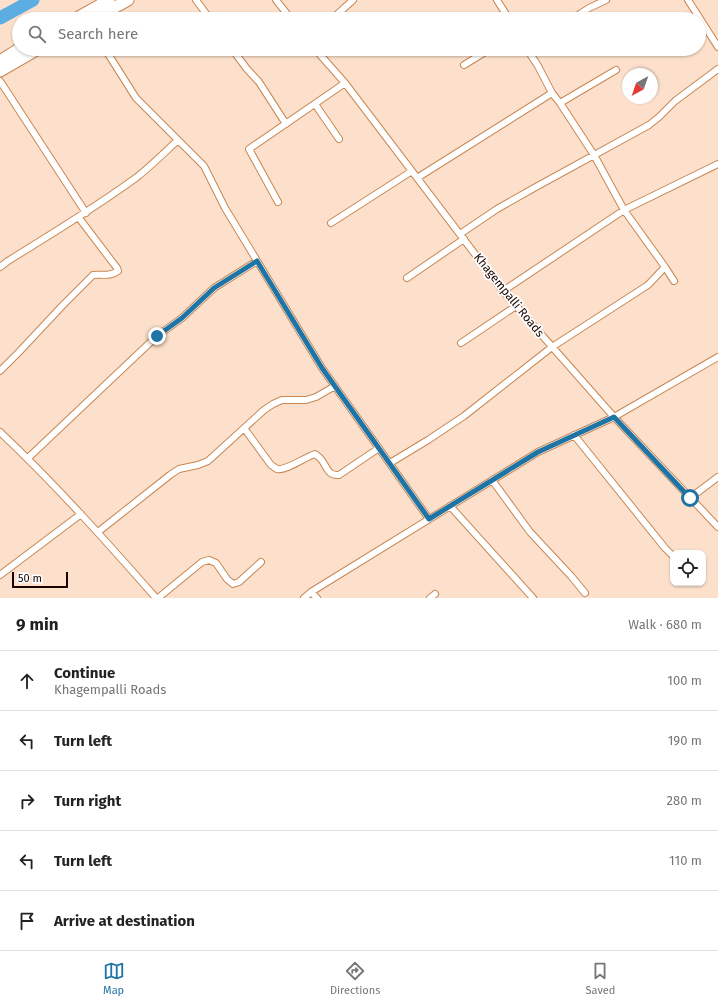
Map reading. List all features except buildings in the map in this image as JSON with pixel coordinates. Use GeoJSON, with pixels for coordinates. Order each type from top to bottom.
{"type":"FeatureCollection","features":[{"type":"Feature","properties":{"kind":"highway"},"geometry":{"type":"LineString","coordinates":[[88,12],[109,0]]}},
{"type":"Feature","properties":{"kind":"highway"},"geometry":{"type":"LineString","coordinates":[[107,12],[128,0]]}},
{"type":"Feature","properties":{"kind":"highway"},"geometry":{"type":"LineString","coordinates":[[0,60],[12,53]]}},
{"type":"Feature","properties":{"kind":"highway"},"geometry":{"type":"LineString","coordinates":[[0,71],[26,56]]}},
{"type":"Feature","properties":{"kind":"street"},"geometry":{"type":"LineString","coordinates":[[196,0],[205,12]]}},
{"type":"Feature","properties":{"kind":"street"},"geometry":{"type":"LineString","coordinates":[[276,0],[285,12]]}},
{"type":"Feature","properties":{"kind":"street"},"geometry":{"type":"LineString","coordinates":[[340,12],[353,0]]}},
{"type":"Feature","properties":{"kind":"street"},"geometry":{"type":"LineString","coordinates":[[497,0],[504,12]]}},
{"type":"Feature","properties":{"kind":"street"},"geometry":{"type":"LineString","coordinates":[[583,12],[606,0]]}},
{"type":"Feature","properties":{"kind":"street"},"geometry":{"type":"LineString","coordinates":[[688,0],[696,12]]}},
{"type":"Feature","properties":{"kind":"street"},"geometry":{"type":"LineString","coordinates":[[706,28],[718,47]]}},
{"type":"Feature","properties":{"kind":"street"},"geometry":{"type":"LineString","coordinates":[[109,56],[136,98],[204,166],[225,208],[322,368],[429,519]]}},
{"type":"Feature","properties":{"kind":"street"},"geometry":{"type":"LineString","coordinates":[[237,56],[259,82],[286,124]]}},
{"type":"Feature","properties":{"kind":"street","name":"Khagempalli Roads"},"geometry":{"type":"LineString","coordinates":[[321,56],[345,83],[503,291],[614,417],[718,528]]}},
{"type":"Feature","properties":{"kind":"street"},"geometry":{"type":"LineString","coordinates":[[464,65],[479,56]]}},
{"type":"Feature","properties":{"kind":"street"},"geometry":{"type":"LineString","coordinates":[[532,56],[552,93],[594,155],[624,210],[666,267],[674,281]]}},
{"type":"Feature","properties":{"kind":"street"},"geometry":{"type":"LineString","coordinates":[[407,278],[503,206],[654,121],[674,101],[718,69]]}},
{"type":"Feature","properties":{"kind":"street"},"geometry":{"type":"LineString","coordinates":[[560,103],[616,70]]}},
{"type":"Feature","properties":{"kind":"street"},"geometry":{"type":"LineString","coordinates":[[0,81],[86,213]]}},
{"type":"Feature","properties":{"kind":"street"},"geometry":{"type":"LineString","coordinates":[[278,202],[249,149],[345,83]]}},
{"type":"Feature","properties":{"kind":"street"},"geometry":{"type":"LineString","coordinates":[[418,178],[552,93]]}},
{"type":"Feature","properties":{"kind":"street"},"geometry":{"type":"LineString","coordinates":[[315,104],[339,139]]}},
{"type":"Feature","properties":{"kind":"street"},"geometry":{"type":"LineString","coordinates":[[0,267],[79,218],[137,177],[178,140]]}},
{"type":"Feature","properties":{"kind":"street"},"geometry":{"type":"LineString","coordinates":[[503,291],[624,210],[718,164]]}},
{"type":"Feature","properties":{"kind":"street"},"geometry":{"type":"LineString","coordinates":[[331,224],[412,171]]}},
{"type":"Feature","properties":{"kind":"street"},"geometry":{"type":"LineString","coordinates":[[0,370],[93,276],[99,274],[115,274],[118,271],[79,218]]}},
{"type":"Feature","properties":{"kind":"street"},"geometry":{"type":"LineString","coordinates":[[28,458],[157,336],[182,318],[214,288],[257,261]]}},
{"type":"Feature","properties":{"kind":"street"},"geometry":{"type":"LineString","coordinates":[[390,463],[464,416],[553,348],[648,285],[666,267]]}},
{"type":"Feature","properties":{"kind":"street"},"geometry":{"type":"LineString","coordinates":[[461,343],[516,306]]}},
{"type":"Feature","properties":{"kind":"street"},"geometry":{"type":"LineString","coordinates":[[304,598],[538,452],[614,417],[718,357]]}},
{"type":"Feature","properties":{"kind":"street"},"geometry":{"type":"LineString","coordinates":[[98,532],[179,469],[208,461],[264,410],[273,404],[282,400],[306,400],[316,397],[335,386]]}},
{"type":"Feature","properties":{"kind":"street"},"geometry":{"type":"LineString","coordinates":[[244,428],[271,465],[278,469],[285,468],[314,454],[320,457],[329,472],[334,476],[339,475],[379,448]]}},
{"type":"Feature","properties":{"kind":"street"},"geometry":{"type":"LineString","coordinates":[[0,432],[28,458],[81,514],[157,598],[202,562],[209,560],[216,563],[227,579],[233,584],[239,582],[261,562]]}},
{"type":"Feature","properties":{"kind":"street"},"geometry":{"type":"LineString","coordinates":[[574,435],[670,553]]}},
{"type":"Feature","properties":{"kind":"street"},"geometry":{"type":"LineString","coordinates":[[690,498],[718,477]]}},
{"type":"Feature","properties":{"kind":"street"},"geometry":{"type":"LineString","coordinates":[[492,480],[530,532],[585,593]]}},
{"type":"Feature","properties":{"kind":"street"},"geometry":{"type":"LineString","coordinates":[[450,506],[533,598]]}},
{"type":"Feature","properties":{"kind":"street"},"geometry":{"type":"LineString","coordinates":[[0,575],[81,514]]}},
{"type":"Feature","properties":{"kind":"street"},"geometry":{"type":"LineString","coordinates":[[312,592],[317,598]]}},
{"type":"Feature","properties":{"kind":"waterway"},"geometry":{"type":"LineString","coordinates":[[0,18],[33,0]]}},
{"type":"Feature","properties":{"kind":"route"},"geometry":{"type":"LineString","coordinates":[[157,336],[182,318],[214,288],[257,261],[322,368],[429,519],[538,452],[614,417],[690,498]]}}]}
